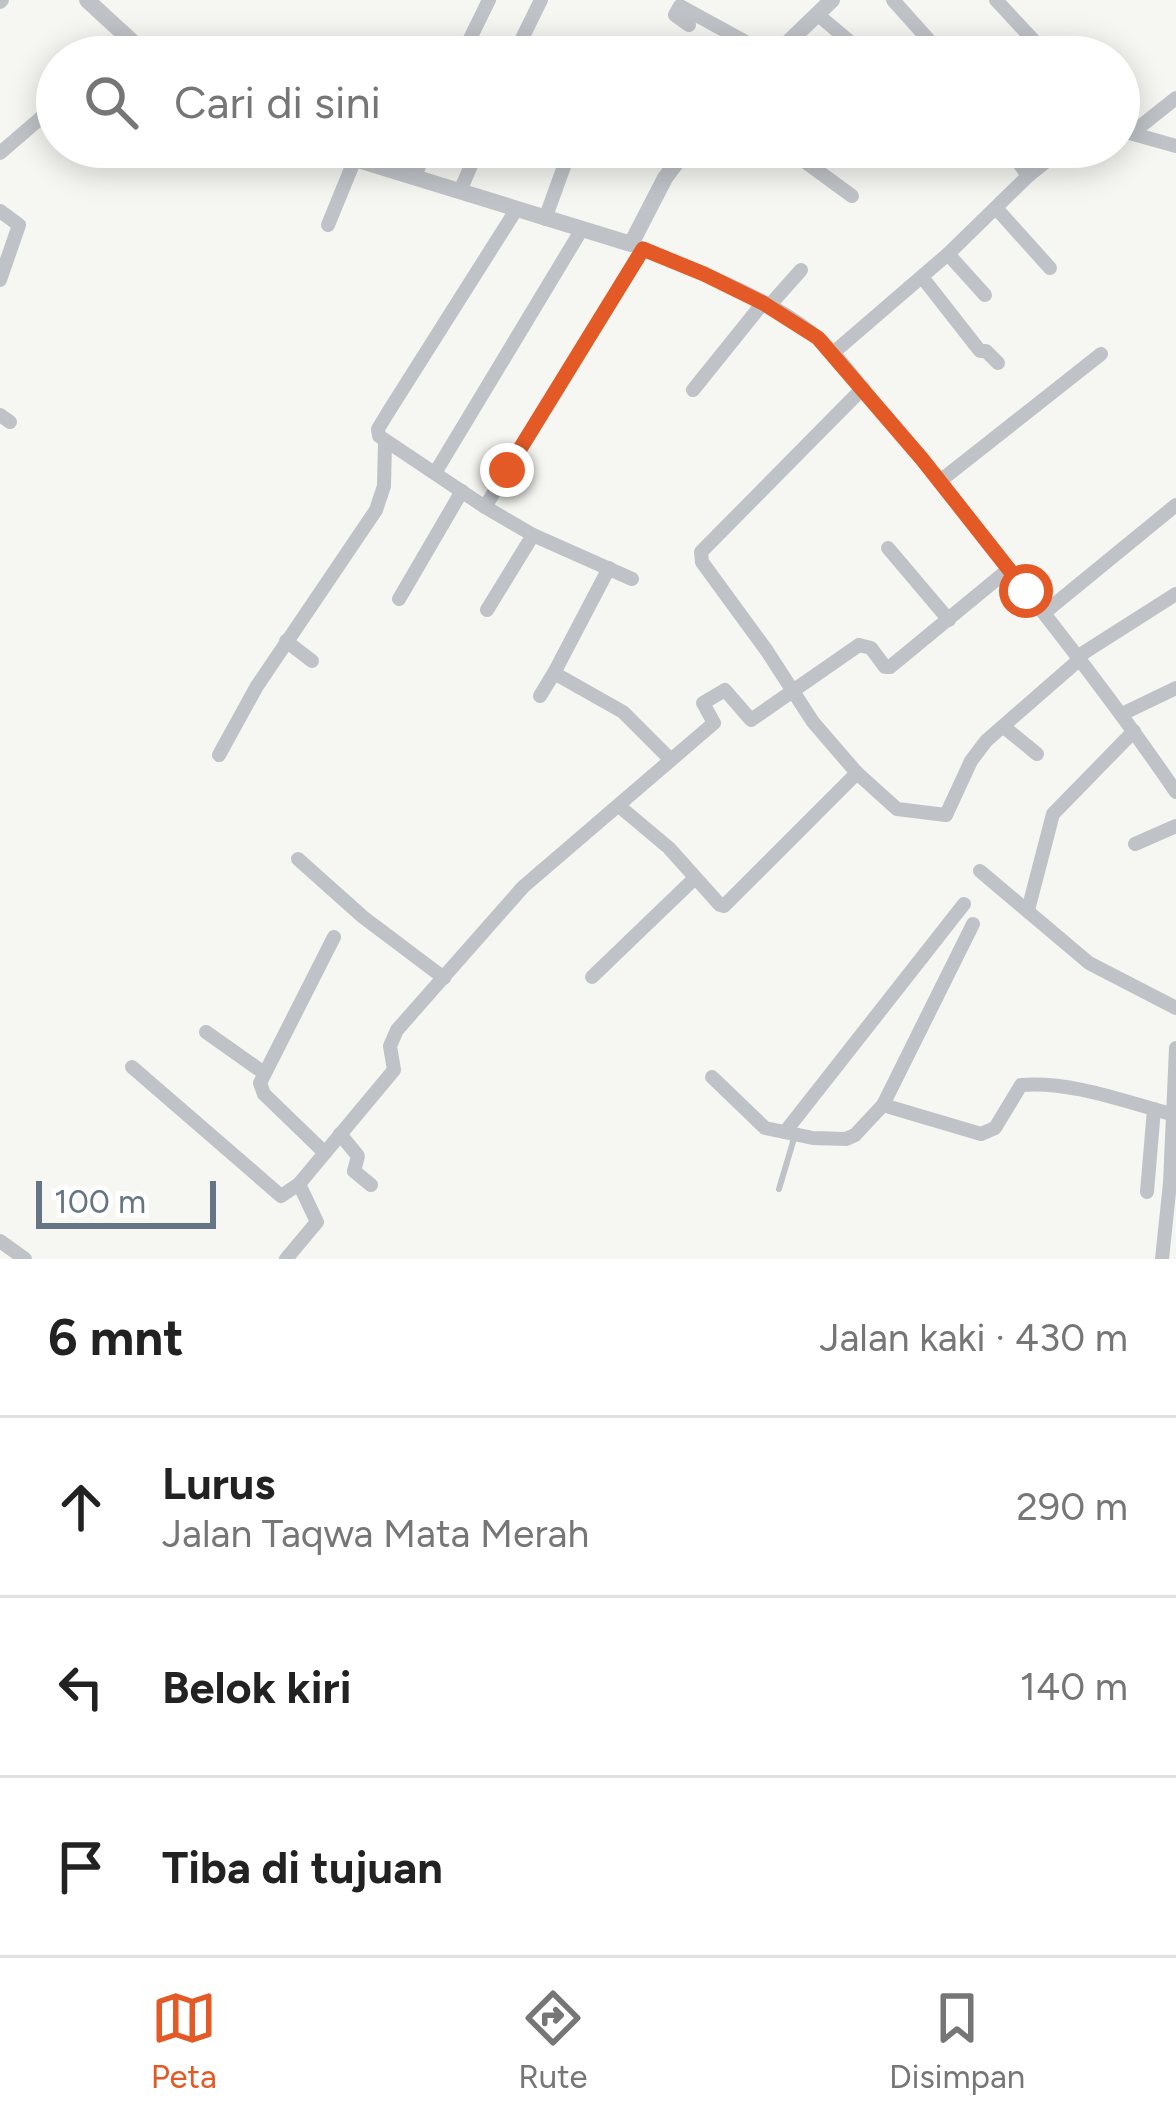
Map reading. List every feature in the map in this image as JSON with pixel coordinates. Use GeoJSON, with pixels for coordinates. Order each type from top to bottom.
{"type":"FeatureCollection","features":[{"type":"Feature","properties":{"kind":"street"},"geometry":{"type":"LineString","coordinates":[[87,0],[126,36]]}},
{"type":"Feature","properties":{"kind":"street"},"geometry":{"type":"LineString","coordinates":[[471,36],[489,0]]}},
{"type":"Feature","properties":{"kind":"street"},"geometry":{"type":"LineString","coordinates":[[521,36],[541,0]]}},
{"type":"Feature","properties":{"kind":"street"},"geometry":{"type":"LineString","coordinates":[[794,36],[832,0]]}},
{"type":"Feature","properties":{"kind":"street"},"geometry":{"type":"LineString","coordinates":[[893,0],[925,36]]}},
{"type":"Feature","properties":{"kind":"street"},"geometry":{"type":"LineString","coordinates":[[996,0],[1030,36]]}},
{"type":"Feature","properties":{"kind":"street"},"geometry":{"type":"LineString","coordinates":[[689,25],[675,14],[680,6],[735,36]]}},
{"type":"Feature","properties":{"kind":"street"},"geometry":{"type":"LineString","coordinates":[[817,14],[843,36]]}},
{"type":"Feature","properties":{"kind":"street"},"geometry":{"type":"LineString","coordinates":[[1140,122],[1176,98]]}},
{"type":"Feature","properties":{"kind":"street"},"geometry":{"type":"LineString","coordinates":[[0,153],[36,122]]}},
{"type":"Feature","properties":{"kind":"street"},"geometry":{"type":"LineString","coordinates":[[1140,136],[1176,146]]}},
{"type":"Feature","properties":{"kind":"street"},"geometry":{"type":"LineString","coordinates":[[328,225],[357,168]]}},
{"type":"Feature","properties":{"kind":"street"},"geometry":{"type":"LineString","coordinates":[[392,168],[637,247],[704,274],[808,330],[833,353],[940,481],[1135,731],[1176,792]]}},
{"type":"Feature","properties":{"kind":"street"},"geometry":{"type":"LineString","coordinates":[[416,178],[419,168]]}},
{"type":"Feature","properties":{"kind":"street"},"geometry":{"type":"LineString","coordinates":[[460,191],[470,168]]}},
{"type":"Feature","properties":{"kind":"street"},"geometry":{"type":"LineString","coordinates":[[545,219],[564,168]]}},
{"type":"Feature","properties":{"kind":"street"},"geometry":{"type":"LineString","coordinates":[[485,507],[637,247],[672,168]]}},
{"type":"Feature","properties":{"kind":"street"},"geometry":{"type":"LineString","coordinates":[[813,168],[852,196]]}},
{"type":"Feature","properties":{"kind":"street"},"geometry":{"type":"LineString","coordinates":[[1022,168],[1028,176]]}},
{"type":"Feature","properties":{"kind":"street"},"geometry":{"type":"LineString","coordinates":[[833,353],[1038,168]]}},
{"type":"Feature","properties":{"kind":"street"},"geometry":{"type":"LineString","coordinates":[[996,208],[1050,268]]}},
{"type":"Feature","properties":{"kind":"street"},"geometry":{"type":"LineString","coordinates":[[516,210],[378,429],[379,436],[533,535],[632,579]]}},
{"type":"Feature","properties":{"kind":"street"},"geometry":{"type":"LineString","coordinates":[[0,211],[19,225],[0,280]]}},
{"type":"Feature","properties":{"kind":"street"},"geometry":{"type":"LineString","coordinates":[[435,472],[582,229]]}},
{"type":"Feature","properties":{"kind":"street"},"geometry":{"type":"LineString","coordinates":[[948,254],[985,295]]}},
{"type":"Feature","properties":{"kind":"street"},"geometry":{"type":"LineString","coordinates":[[693,390],[801,270]]}},
{"type":"Feature","properties":{"kind":"street"},"geometry":{"type":"LineString","coordinates":[[922,277],[980,351],[998,363]]}},
{"type":"Feature","properties":{"kind":"street"},"geometry":{"type":"LineString","coordinates":[[940,481],[1101,354]]}},
{"type":"Feature","properties":{"kind":"street"},"geometry":{"type":"LineString","coordinates":[[863,388],[701,552],[702,562],[813,722],[856,773],[897,809],[946,815],[971,761],[986,741],[1078,658],[1176,595]]}},
{"type":"Feature","properties":{"kind":"street"},"geometry":{"type":"LineString","coordinates":[[219,755],[257,686],[376,510],[384,486],[385,441]]}},
{"type":"Feature","properties":{"kind":"street"},"geometry":{"type":"LineString","coordinates":[[399,599],[462,491]]}},
{"type":"Feature","properties":{"kind":"street"},"geometry":{"type":"LineString","coordinates":[[1044,614],[1176,506]]}},
{"type":"Feature","properties":{"kind":"street"},"geometry":{"type":"LineString","coordinates":[[487,610],[533,535]]}},
{"type":"Feature","properties":{"kind":"street"},"geometry":{"type":"LineString","coordinates":[[888,548],[949,620]]}},
{"type":"Feature","properties":{"kind":"street"},"geometry":{"type":"LineString","coordinates":[[540,696],[609,568]]}},
{"type":"Feature","properties":{"kind":"street"},"geometry":{"type":"LineString","coordinates":[[131,1067],[281,1196],[299,1184],[394,1070],[390,1046],[397,1030],[524,887],[714,723],[703,703],[724,690],[751,720],[859,645],[871,648],[884,668],[890,668],[1009,569]]}},
{"type":"Feature","properties":{"kind":"street"},"geometry":{"type":"LineString","coordinates":[[286,641],[312,661]]}},
{"type":"Feature","properties":{"kind":"street"},"geometry":{"type":"LineString","coordinates":[[554,673],[623,712],[670,759]]}},
{"type":"Feature","properties":{"kind":"street"},"geometry":{"type":"LineString","coordinates":[[1122,714],[1176,688]]}},
{"type":"Feature","properties":{"kind":"street"},"geometry":{"type":"LineString","coordinates":[[1004,727],[1037,754]]}},
{"type":"Feature","properties":{"kind":"street"},"geometry":{"type":"LineString","coordinates":[[1028,910],[1053,814],[1135,731]]}},
{"type":"Feature","properties":{"kind":"street"},"geometry":{"type":"LineString","coordinates":[[620,806],[669,848],[724,906],[856,773]]}},
{"type":"Feature","properties":{"kind":"street"},"geometry":{"type":"LineString","coordinates":[[1136,844],[1176,826]]}},
{"type":"Feature","properties":{"kind":"street"},"geometry":{"type":"LineString","coordinates":[[298,859],[363,916],[448,972]]}},
{"type":"Feature","properties":{"kind":"street"},"geometry":{"type":"LineString","coordinates":[[980,872],[1090,963],[1176,1008]]}},
{"type":"Feature","properties":{"kind":"street"},"geometry":{"type":"LineString","coordinates":[[592,976],[695,878]]}},
{"type":"Feature","properties":{"kind":"street"},"geometry":{"type":"LineString","coordinates":[[790,1133],[964,904]]}},
{"type":"Feature","properties":{"kind":"street"},"geometry":{"type":"LineString","coordinates":[[712,1077],[765,1128],[813,1138],[855,1135],[883,1105],[973,924]]}},
{"type":"Feature","properties":{"kind":"street"},"geometry":{"type":"LineString","coordinates":[[325,1153],[263,1094],[260,1083],[334,938]]}},
{"type":"Feature","properties":{"kind":"street"},"geometry":{"type":"LineString","coordinates":[[206,1032],[263,1073]]}},
{"type":"Feature","properties":{"kind":"street"},"geometry":{"type":"LineString","coordinates":[[1162,1259],[1176,1048]]}},
{"type":"Feature","properties":{"kind":"street"},"geometry":{"type":"LineString","coordinates":[[883,1105],[981,1134],[994,1128],[1021,1085],[1061,1086],[1171,1114]]}},
{"type":"Feature","properties":{"kind":"street"},"geometry":{"type":"LineString","coordinates":[[1147,1192],[1154,1109]]}},
{"type":"Feature","properties":{"kind":"street"},"geometry":{"type":"LineString","coordinates":[[340,1135],[358,1157],[354,1171],[371,1184]]}},
{"type":"Feature","properties":{"kind":"street"},"geometry":{"type":"LineString","coordinates":[[286,1259],[317,1222],[299,1184]]}},
{"type":"Feature","properties":{"kind":"street"},"geometry":{"type":"LineString","coordinates":[[2,1247],[25,1259]]}},
{"type":"Feature","properties":{"kind":"lane"},"geometry":{"type":"LineString","coordinates":[[779,1190],[790,1133]]}},
{"type":"Feature","properties":{"kind":"route"},"geometry":{"type":"LineString","coordinates":[[507,470],[643,249],[763,303],[818,338],[1026,591]]}}]}
